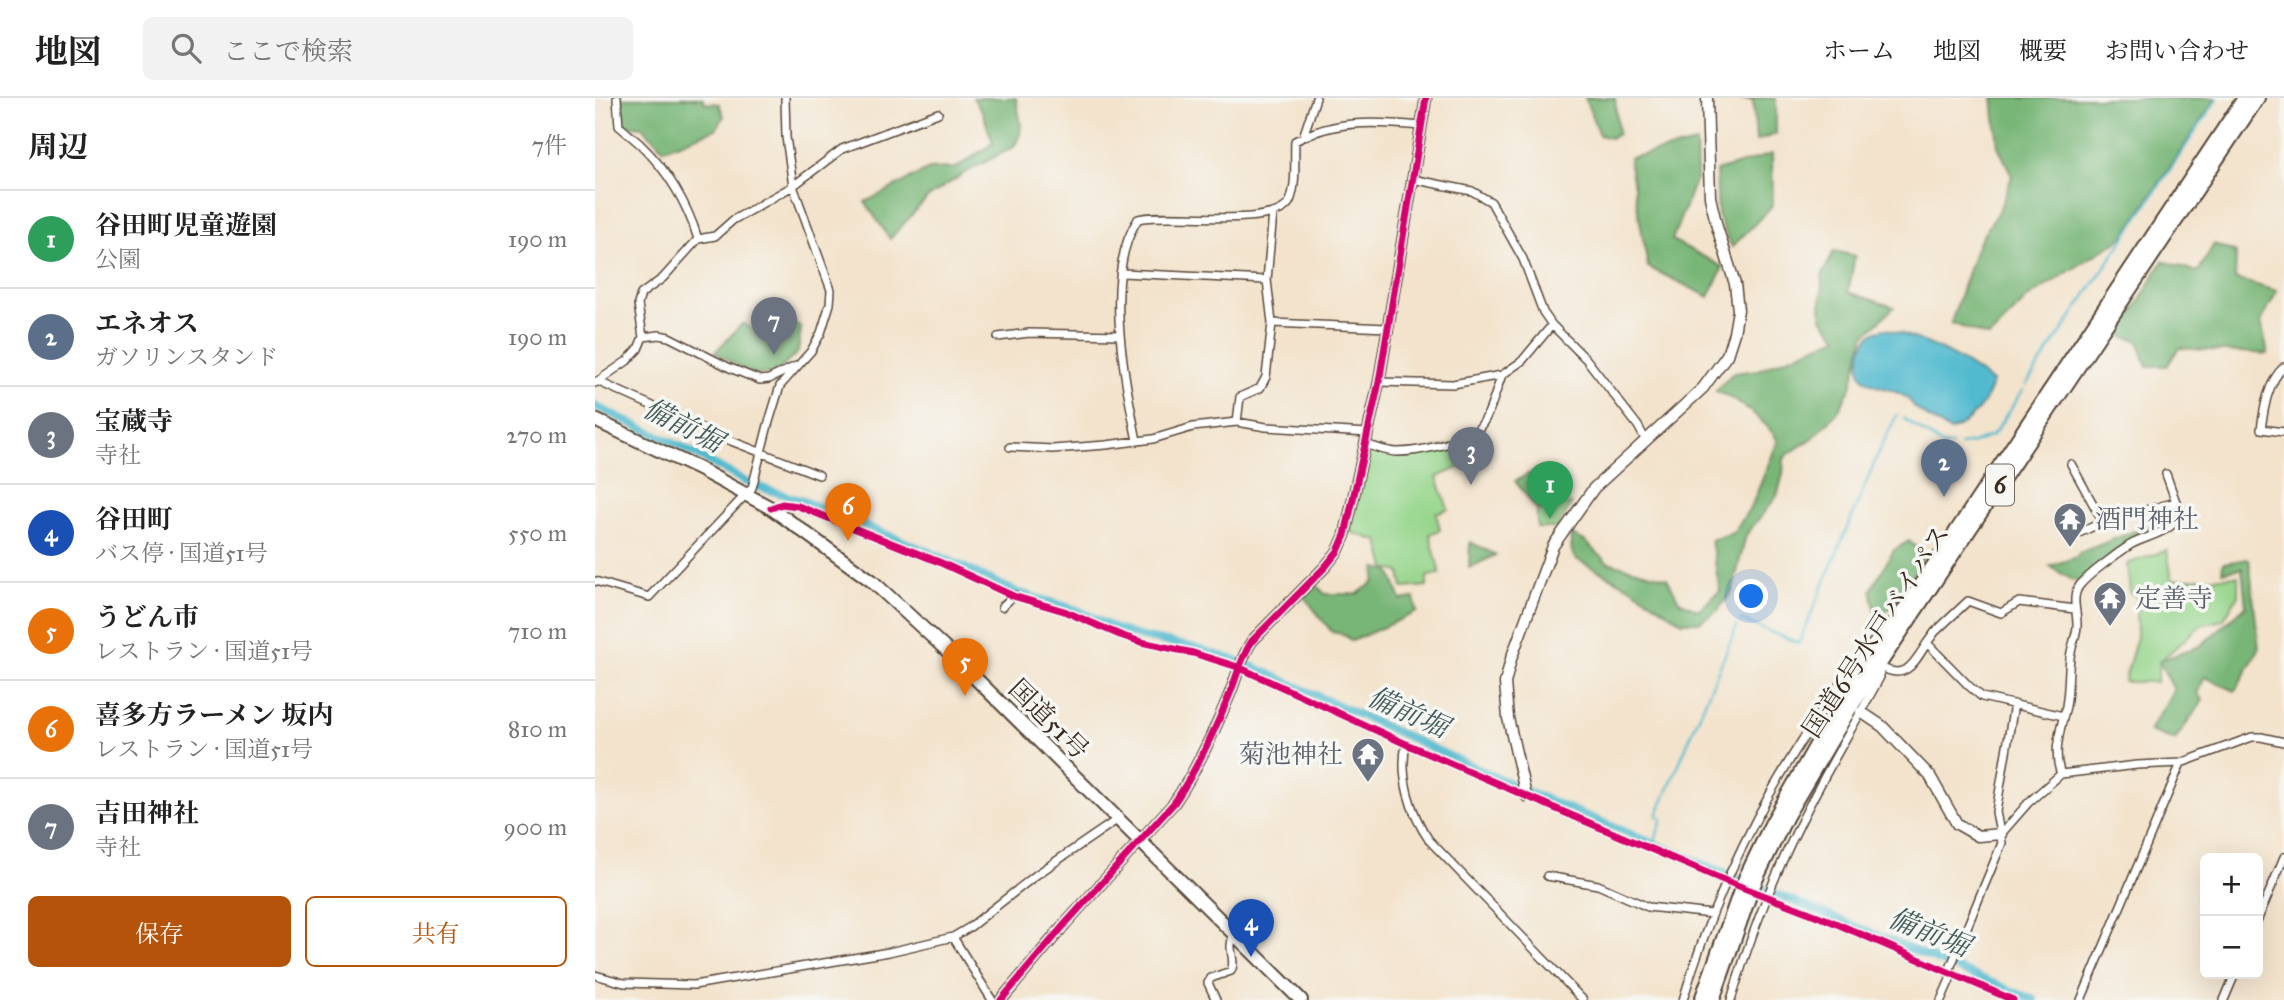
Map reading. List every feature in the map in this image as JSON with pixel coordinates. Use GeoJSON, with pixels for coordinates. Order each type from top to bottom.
{"type":"FeatureCollection","features":[{"type":"Feature","properties":{"kind":"highway","name":"国道6号水戸バイパス"},"geometry":{"type":"LineString","coordinates":[[1701,1000],[1771,824],[1804,762],[1910,598],[2244,98]]}},
{"type":"Feature","properties":{"kind":"highway","name":"国道6号水戸バイパス"},"geometry":{"type":"LineString","coordinates":[[1751,878],[1816,763],[1879,666],[2258,98]]}},
{"type":"Feature","properties":{"kind":"highway","name":"国道51号"},"geometry":{"type":"LineString","coordinates":[[595,420],[699,468],[771,508],[872,581],[919,623],[1300,1000]]}},
{"type":"Feature","properties":{"kind":"highway","name":"国道6号水戸バイパス"},"geometry":{"type":"LineString","coordinates":[[1713,1000],[1745,893]]}},
{"type":"Feature","properties":{"kind":"street"},"geometry":{"type":"LineString","coordinates":[[617,98],[619,126],[641,145],[674,187],[686,207],[698,239]]}},
{"type":"Feature","properties":{"kind":"street"},"geometry":{"type":"LineString","coordinates":[[595,581],[649,597],[752,488],[780,386],[800,365],[821,333],[830,304],[831,290],[793,186],[786,137],[785,98]]}},
{"type":"Feature","properties":{"kind":"street"},"geometry":{"type":"LineString","coordinates":[[1303,137],[1315,98]]}},
{"type":"Feature","properties":{"kind":"street"},"geometry":{"type":"LineString","coordinates":[[1001,1000],[1065,924],[1141,841],[1183,789],[1220,716],[1239,663],[1252,641],[1338,551],[1351,516],[1379,382],[1426,98]]}},
{"type":"Feature","properties":{"kind":"street"},"geometry":{"type":"LineString","coordinates":[[1525,791],[1506,708],[1504,683],[1553,546],[1594,488],[1686,404],[1713,375],[1731,346],[1736,324],[1735,284],[1710,197],[1707,98]]}},
{"type":"Feature","properties":{"kind":"street"},"geometry":{"type":"LineString","coordinates":[[596,382],[627,361],[638,349],[643,337],[638,304],[641,294],[682,260],[698,239],[715,236],[742,214],[793,186],[842,149],[937,113]]}},
{"type":"Feature","properties":{"kind":"street"},"geometry":{"type":"LineString","coordinates":[[1137,441],[1117,309],[1125,243],[1138,219],[1159,215],[1239,218],[1273,213],[1284,209],[1289,202],[1295,141],[1346,124],[1376,122],[1421,126]]}},
{"type":"Feature","properties":{"kind":"street"},"geometry":{"type":"LineString","coordinates":[[1412,179],[1465,189],[1486,198],[1523,258],[1542,312],[1587,359],[1645,439]]}},
{"type":"Feature","properties":{"kind":"street"},"geometry":{"type":"LineString","coordinates":[[1237,422],[1240,397],[1260,388],[1266,377],[1272,323],[1267,280],[1273,213]]}},
{"type":"Feature","properties":{"kind":"street"},"geometry":{"type":"LineString","coordinates":[[1122,273],[1267,280]]}},
{"type":"Feature","properties":{"kind":"street"},"geometry":{"type":"LineString","coordinates":[[1272,323],[1387,328]]}},
{"type":"Feature","properties":{"kind":"street"},"geometry":{"type":"LineString","coordinates":[[1379,382],[1453,384],[1502,375],[1522,361],[1552,325]]}},
{"type":"Feature","properties":{"kind":"street"},"geometry":{"type":"LineString","coordinates":[[998,337],[1042,333],[1120,335]]}},
{"type":"Feature","properties":{"kind":"street"},"geometry":{"type":"LineString","coordinates":[[643,337],[669,337],[760,380],[769,379],[800,365]]}},
{"type":"Feature","properties":{"kind":"street"},"geometry":{"type":"LineString","coordinates":[[2284,367],[2275,378],[2265,405],[2261,429],[2284,432]]}},
{"type":"Feature","properties":{"kind":"street"},"geometry":{"type":"LineString","coordinates":[[1010,447],[1053,449],[1137,441],[1193,427],[1237,422],[1367,438],[1397,452],[1418,450],[1470,435],[1483,422],[1502,375]]}},
{"type":"Feature","properties":{"kind":"street"},"geometry":{"type":"LineString","coordinates":[[596,382],[760,454],[819,475]]}},
{"type":"Feature","properties":{"kind":"street"},"geometry":{"type":"LineString","coordinates":[[2071,464],[2103,522]]}},
{"type":"Feature","properties":{"kind":"street"},"geometry":{"type":"LineString","coordinates":[[2061,774],[2056,756],[2070,679],[2070,658],[2077,626],[2075,599],[2079,586],[2118,553],[2171,527],[2180,517],[2182,511],[2176,502],[2167,474]]}},
{"type":"Feature","properties":{"kind":"street"},"geometry":{"type":"LineString","coordinates":[[2079,533],[2103,522],[2176,502]]}},
{"type":"Feature","properties":{"kind":"street"},"geometry":{"type":"LineString","coordinates":[[771,508],[782,504],[798,506],[1014,595],[1064,611],[1141,642],[1239,663],[1406,744],[1769,893],[1951,970],[2013,1000]]}},
{"type":"Feature","properties":{"kind":"street"},"geometry":{"type":"LineString","coordinates":[[1002,607],[1014,595]]}},
{"type":"Feature","properties":{"kind":"street"},"geometry":{"type":"LineString","coordinates":[[1683,1000],[1712,914],[1762,807],[1807,732],[1867,649],[1910,598]]}},
{"type":"Feature","properties":{"kind":"street"},"geometry":{"type":"LineString","coordinates":[[1879,666],[1888,672],[1911,668],[1935,632],[1968,601],[2001,613],[2019,602],[2075,609]]}},
{"type":"Feature","properties":{"kind":"street"},"geometry":{"type":"LineString","coordinates":[[1927,643],[1982,697],[2063,716]]}},
{"type":"Feature","properties":{"kind":"street"},"geometry":{"type":"LineString","coordinates":[[1731,1000],[1769,893],[1800,823],[1881,677],[1879,666]]}},
{"type":"Feature","properties":{"kind":"street"},"geometry":{"type":"LineString","coordinates":[[1941,1000],[2002,843],[1996,812],[2014,704]]}},
{"type":"Feature","properties":{"kind":"street"},"geometry":{"type":"LineString","coordinates":[[1861,712],[1882,726],[1930,776],[1957,824],[1977,836],[2001,834],[2029,802],[2061,774],[2181,763],[2252,737],[2284,742]]}},
{"type":"Feature","properties":{"kind":"street"},"geometry":{"type":"LineString","coordinates":[[1406,744],[1410,806],[1429,840],[1583,1000]]}},
{"type":"Feature","properties":{"kind":"street"},"geometry":{"type":"LineString","coordinates":[[2081,1000],[2181,763]]}},
{"type":"Feature","properties":{"kind":"street"},"geometry":{"type":"LineString","coordinates":[[595,975],[624,982],[694,985],[889,952],[953,937],[970,927],[1036,875],[1118,819]]}},
{"type":"Feature","properties":{"kind":"street"},"geometry":{"type":"LineString","coordinates":[[2259,916],[2284,858]]}},
{"type":"Feature","properties":{"kind":"street"},"geometry":{"type":"LineString","coordinates":[[1547,876],[1598,885],[1648,907],[1712,914]]}},
{"type":"Feature","properties":{"kind":"street"},"geometry":{"type":"LineString","coordinates":[[1216,1000],[1208,983],[1211,978],[1231,971],[1234,967],[1230,949],[1234,934]]}},
{"type":"Feature","properties":{"kind":"street"},"geometry":{"type":"LineString","coordinates":[[953,937],[992,1000]]}},
{"type":"Feature","properties":{"kind":"street"},"geometry":{"type":"LineString","coordinates":[[2224,1000],[2233,979]]}},
{"type":"Feature","properties":{"kind":"green space"},"geometry":{"type":"Polygon","coordinates":[[[621,98],[703,98],[705,103],[719,104],[724,116],[716,129],[664,149],[642,127],[623,125],[621,98]]]}},
{"type":"Feature","properties":{"kind":"green space"},"geometry":{"type":"Polygon","coordinates":[[[973,98],[1016,98],[1021,125],[1014,147],[966,172],[927,198],[890,239],[865,202],[929,169],[956,168],[993,143],[982,111],[973,98]]]}},
{"type":"Feature","properties":{"kind":"green space"},"geometry":{"type":"Polygon","coordinates":[[[1585,98],[1615,98],[1618,134],[1610,138],[1599,135],[1585,98]]]}},
{"type":"Feature","properties":{"kind":"green space"},"geometry":{"type":"Polygon","coordinates":[[[1726,98],[1776,98],[1776,134],[1756,141],[1753,100],[1726,98]]]}},
{"type":"Feature","properties":{"kind":"green space"},"geometry":{"type":"Polygon","coordinates":[[[1993,98],[2216,98],[2123,237],[2029,297],[1989,337],[1951,323],[1977,245],[2000,208],[2012,176],[1998,146],[1993,98]]]}},
{"type":"Feature","properties":{"kind":"green space"},"geometry":{"type":"Polygon","coordinates":[[[1696,143],[1697,176],[1672,240],[1723,267],[1709,297],[1648,267],[1629,158],[1696,143]]]}},
{"type":"Feature","properties":{"kind":"green space"},"geometry":{"type":"Polygon","coordinates":[[[1772,154],[1773,205],[1732,247],[1718,216],[1716,171],[1772,154]]]}},
{"type":"Feature","properties":{"kind":"green space"},"geometry":{"type":"Polygon","coordinates":[[[2214,244],[2236,253],[2235,279],[2277,291],[2261,322],[2268,354],[2179,348],[2167,366],[2147,366],[2138,340],[2119,336],[2163,261],[2198,272],[2214,244]]]}},
{"type":"Feature","properties":{"kind":"green space"},"geometry":{"type":"Polygon","coordinates":[[[1834,251],[1855,256],[1848,292],[1894,307],[1864,336],[1851,387],[1837,413],[1813,438],[1784,459],[1777,496],[1746,535],[1732,592],[1717,611],[1699,622],[1682,622],[1630,587],[1576,559],[1572,552],[1570,534],[1585,541],[1607,562],[1667,578],[1679,601],[1698,610],[1720,591],[1711,540],[1733,533],[1752,505],[1778,441],[1751,412],[1716,391],[1733,373],[1758,370],[1838,337],[1821,317],[1822,276],[1834,251]]]}},
{"type":"Feature","properties":{"kind":"green space"},"geometry":{"type":"Polygon","coordinates":[[[792,321],[801,328],[798,352],[778,371],[755,374],[715,352],[743,323],[757,332],[792,321]]]}},
{"type":"Feature","properties":{"kind":"green space"},"geometry":{"type":"Polygon","coordinates":[[[1454,445],[1460,467],[1437,477],[1448,509],[1436,513],[1440,530],[1430,534],[1440,574],[1427,576],[1427,586],[1403,588],[1400,572],[1386,568],[1379,541],[1350,532],[1369,450],[1398,456],[1454,445]]]}},
{"type":"Feature","properties":{"kind":"green space"},"geometry":{"type":"Polygon","coordinates":[[[1538,469],[1568,500],[1536,508],[1515,481],[1538,469]]]}},
{"type":"Feature","properties":{"kind":"green space"},"geometry":{"type":"Polygon","coordinates":[[[1572,504],[1556,528],[1537,528],[1537,510],[1572,504]]]}},
{"type":"Feature","properties":{"kind":"green space"},"geometry":{"type":"Polygon","coordinates":[[[2175,515],[2176,517],[2165,525],[2115,551],[2080,581],[2073,581],[2050,566],[2077,557],[2079,553],[2175,515]]]}},
{"type":"Feature","properties":{"kind":"green space"},"geometry":{"type":"Polygon","coordinates":[[[1909,541],[1925,555],[1893,607],[1876,616],[1871,590],[1894,550],[1909,541]]]}},
{"type":"Feature","properties":{"kind":"green space"},"geometry":{"type":"Polygon","coordinates":[[[1470,542],[1496,555],[1469,568],[1470,542]]]}},
{"type":"Feature","properties":{"kind":"green space"},"geometry":{"type":"Polygon","coordinates":[[[2167,550],[2172,580],[2238,576],[2238,596],[2223,620],[2201,625],[2160,661],[2156,682],[2124,682],[2137,637],[2136,595],[2130,594],[2127,564],[2167,550]]]}},
{"type":"Feature","properties":{"kind":"green space"},"geometry":{"type":"Polygon","coordinates":[[[2249,559],[2259,649],[2235,691],[2205,677],[2197,693],[2203,700],[2175,740],[2149,731],[2174,690],[2159,661],[2200,646],[2246,606],[2242,568],[2222,572],[2223,563],[2249,559]]]}},
{"type":"Feature","properties":{"kind":"green space"},"geometry":{"type":"Polygon","coordinates":[[[1376,568],[1390,571],[1401,600],[1414,598],[1417,612],[1352,641],[1343,634],[1332,632],[1303,595],[1315,584],[1325,594],[1357,594],[1374,582],[1376,568]]]}},
{"type":"Feature","properties":{"kind":"water"},"geometry":{"type":"Polygon","coordinates":[[[1886,329],[1942,350],[1992,382],[1987,397],[1970,418],[1950,431],[1924,415],[1906,397],[1864,379],[1859,363],[1862,349],[1874,333],[1886,329]]]}},
{"type":"Feature","properties":{"kind":"waterway"},"geometry":{"type":"LineString","coordinates":[[2026,385],[2218,98]]}},
{"type":"Feature","properties":{"kind":"waterway"},"geometry":{"type":"LineString","coordinates":[[1960,445],[1993,435],[2023,390]]}},
{"type":"Feature","properties":{"kind":"waterway","name":"備前堀"},"geometry":{"type":"LineString","coordinates":[[595,406],[682,447],[750,484]]}},
{"type":"Feature","properties":{"kind":"waterway"},"geometry":{"type":"LineString","coordinates":[[1740,620],[1799,643],[1897,415]]}},
{"type":"Feature","properties":{"kind":"waterway"},"geometry":{"type":"LineString","coordinates":[[1903,418],[1943,446],[1952,445]]}},
{"type":"Feature","properties":{"kind":"waterway","name":"備前堀"},"geometry":{"type":"LineString","coordinates":[[756,486],[804,501],[940,556],[1017,592],[1078,610],[1116,629],[1245,663],[1531,793],[2034,1000]]}},
{"type":"Feature","properties":{"kind":"waterway"},"geometry":{"type":"LineString","coordinates":[[1654,844],[1662,819],[1657,816],[1737,626]]}},
{"type":"Feature","properties":{"kind":"cycle path"},"geometry":{"type":"LineString","coordinates":[[1001,1000],[1174,803],[1211,737],[1252,641],[1338,551],[1345,535],[1379,382],[1426,98]]}},
{"type":"Feature","properties":{"kind":"cycle path"},"geometry":{"type":"LineString","coordinates":[[771,508],[782,504],[798,506],[939,562],[1013,596],[1064,611],[1141,642],[1193,653],[1238,667],[1526,796],[1726,881],[1828,920],[2013,1000]]}},
{"type":"Feature","properties":{"kind":"place","name":"吉田神社"},"geometry":{"type":"Point","coordinates":[774,355]}},
{"type":"Feature","properties":{"kind":"place","name":"宝蔵寺"},"geometry":{"type":"Point","coordinates":[1471,485]}},
{"type":"Feature","properties":{"kind":"place","name":"エネオス"},"geometry":{"type":"Point","coordinates":[1944,497]}},
{"type":"Feature","properties":{"kind":"place","name":"谷田町児童遊園"},"geometry":{"type":"Point","coordinates":[1550,519]}},
{"type":"Feature","properties":{"kind":"place","name":"喜多方ラーメン 坂内"},"geometry":{"type":"Point","coordinates":[848,541]}},
{"type":"Feature","properties":{"kind":"place","name":"酒門神社"},"geometry":{"type":"Point","coordinates":[2070,549]}},
{"type":"Feature","properties":{"kind":"place","name":"定善寺"},"geometry":{"type":"Point","coordinates":[2110,628]}},
{"type":"Feature","properties":{"kind":"place","name":"うどん市"},"geometry":{"type":"Point","coordinates":[965,696]}},
{"type":"Feature","properties":{"kind":"place","name":"菊池神社"},"geometry":{"type":"Point","coordinates":[1368,784]}},
{"type":"Feature","properties":{"kind":"place","name":"谷田町"},"geometry":{"type":"Point","coordinates":[1251,957]}}]}
